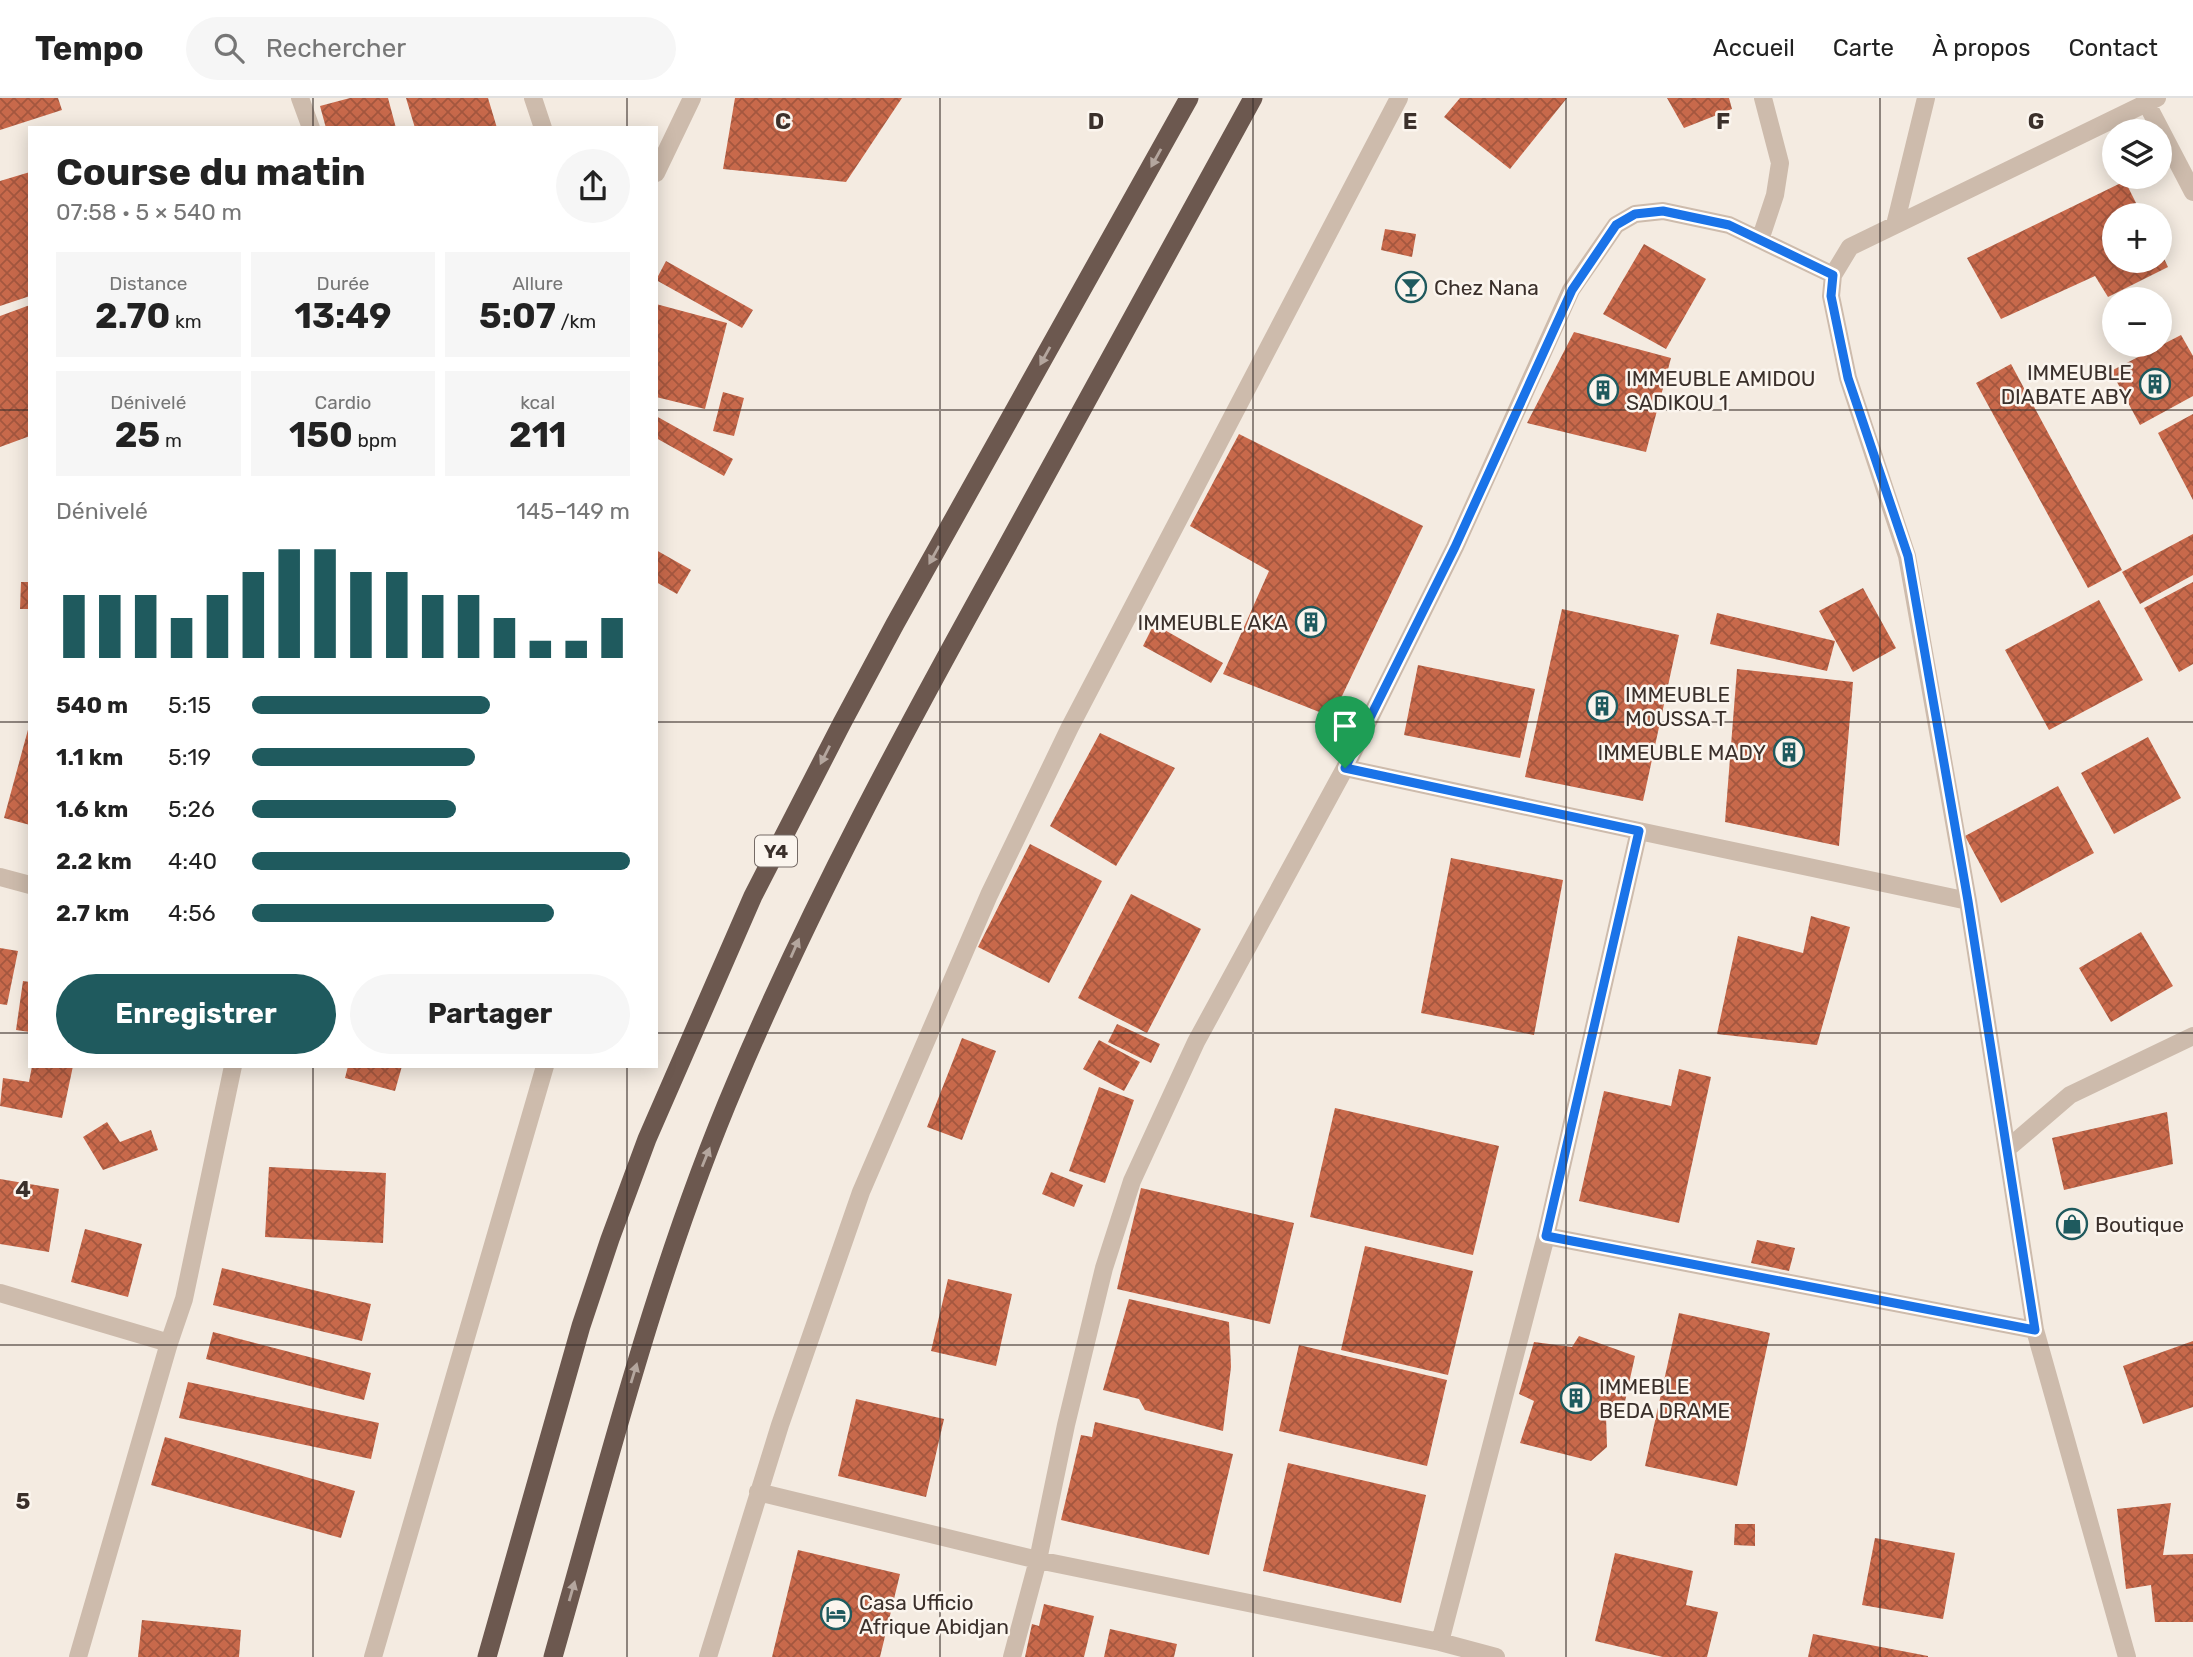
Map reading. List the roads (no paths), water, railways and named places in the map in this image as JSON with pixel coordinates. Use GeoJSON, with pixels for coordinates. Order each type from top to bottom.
{"type":"FeatureCollection","features":[{"type":"Feature","properties":{"kind":"highway","name":"Y4"},"geometry":{"type":"LineString","coordinates":[[487,1657],[581,1326],[610,1239],[648,1139],[753,896],[889,635],[1189,98]]}},
{"type":"Feature","properties":{"kind":"highway"},"geometry":{"type":"LineString","coordinates":[[553,1657],[617,1429],[689,1199],[735,1083],[809,918],[894,752],[1254,98]]}},
{"type":"Feature","properties":{"kind":"street"},"geometry":{"type":"LineString","coordinates":[[300,98],[309,126]]}},
{"type":"Feature","properties":{"kind":"street"},"geometry":{"type":"LineString","coordinates":[[533,98],[542,126]]}},
{"type":"Feature","properties":{"kind":"street"},"geometry":{"type":"LineString","coordinates":[[658,169],[692,98]]}},
{"type":"Feature","properties":{"kind":"street"},"geometry":{"type":"LineString","coordinates":[[708,1657],[758,1492],[861,1192],[989,895],[1077,715],[1399,98]]}},
{"type":"Feature","properties":{"kind":"street"},"geometry":{"type":"LineString","coordinates":[[1760,240],[1775,195],[1780,163],[1763,98]]}},
{"type":"Feature","properties":{"kind":"street"},"geometry":{"type":"LineString","coordinates":[[1895,225],[1926,98]]}},
{"type":"Feature","properties":{"kind":"street"},"geometry":{"type":"LineString","coordinates":[[2127,1657],[2035,1330],[1968,901],[1908,556],[1848,378],[1831,296],[1833,275],[1850,247],[2152,101],[2193,192]]}},
{"type":"Feature","properties":{"kind":"street"},"geometry":{"type":"LineString","coordinates":[[1012,1657],[1038,1560],[1066,1425],[1104,1268],[1132,1181],[1196,1042],[1345,768],[1455,547],[1572,290],[1616,225],[1635,214],[1663,211],[1729,225],[1833,275]]}},
{"type":"Feature","properties":{"kind":"street"},"geometry":{"type":"LineString","coordinates":[[1345,768],[1968,901]]}},
{"type":"Feature","properties":{"kind":"street"},"geometry":{"type":"LineString","coordinates":[[1440,1642],[1546,1236],[1639,831]]}},
{"type":"Feature","properties":{"kind":"street"},"geometry":{"type":"LineString","coordinates":[[0,877],[28,884]]}},
{"type":"Feature","properties":{"kind":"street"},"geometry":{"type":"LineString","coordinates":[[2007,1149],[2070,1095],[2193,1036]]}},
{"type":"Feature","properties":{"kind":"street"},"geometry":{"type":"LineString","coordinates":[[78,1657],[184,1299],[233,1068]]}},
{"type":"Feature","properties":{"kind":"street"},"geometry":{"type":"LineString","coordinates":[[373,1657],[544,1068]]}},
{"type":"Feature","properties":{"kind":"street"},"geometry":{"type":"LineString","coordinates":[[1546,1236],[2035,1330]]}},
{"type":"Feature","properties":{"kind":"street"},"geometry":{"type":"LineString","coordinates":[[0,1293],[169,1343]]}},
{"type":"Feature","properties":{"kind":"street"},"geometry":{"type":"LineString","coordinates":[[758,1492],[1038,1560],[1440,1642],[1496,1657]]}},
{"type":"Feature","properties":{"kind":"place","name":"Chez Nana"},"geometry":{"type":"Point","coordinates":[1411,287]}},
{"type":"Feature","properties":{"kind":"place","name":"IMMEUBLE DIABATE ABY"},"geometry":{"type":"Point","coordinates":[2155,384]}},
{"type":"Feature","properties":{"kind":"place","name":"IMMEUBLE AMIDOU SADIKOU 1"},"geometry":{"type":"Point","coordinates":[1603,390]}},
{"type":"Feature","properties":{"kind":"place","name":"IMMEUBLE AKA"},"geometry":{"type":"Point","coordinates":[1311,622]}},
{"type":"Feature","properties":{"kind":"place","name":"IMMEUBLE MOUSSA T"},"geometry":{"type":"Point","coordinates":[1602,706]}},
{"type":"Feature","properties":{"kind":"place","name":"IMMEUBLE MADY"},"geometry":{"type":"Point","coordinates":[1789,752]}},
{"type":"Feature","properties":{"kind":"place","name":"Boutique"},"geometry":{"type":"Point","coordinates":[2072,1224]}},
{"type":"Feature","properties":{"kind":"place","name":"IMMEBLE BEDA DRAME"},"geometry":{"type":"Point","coordinates":[1576,1398]}},
{"type":"Feature","properties":{"kind":"place","name":"Casa Ufficio Afrique Abidjan"},"geometry":{"type":"Point","coordinates":[836,1614]}}]}
